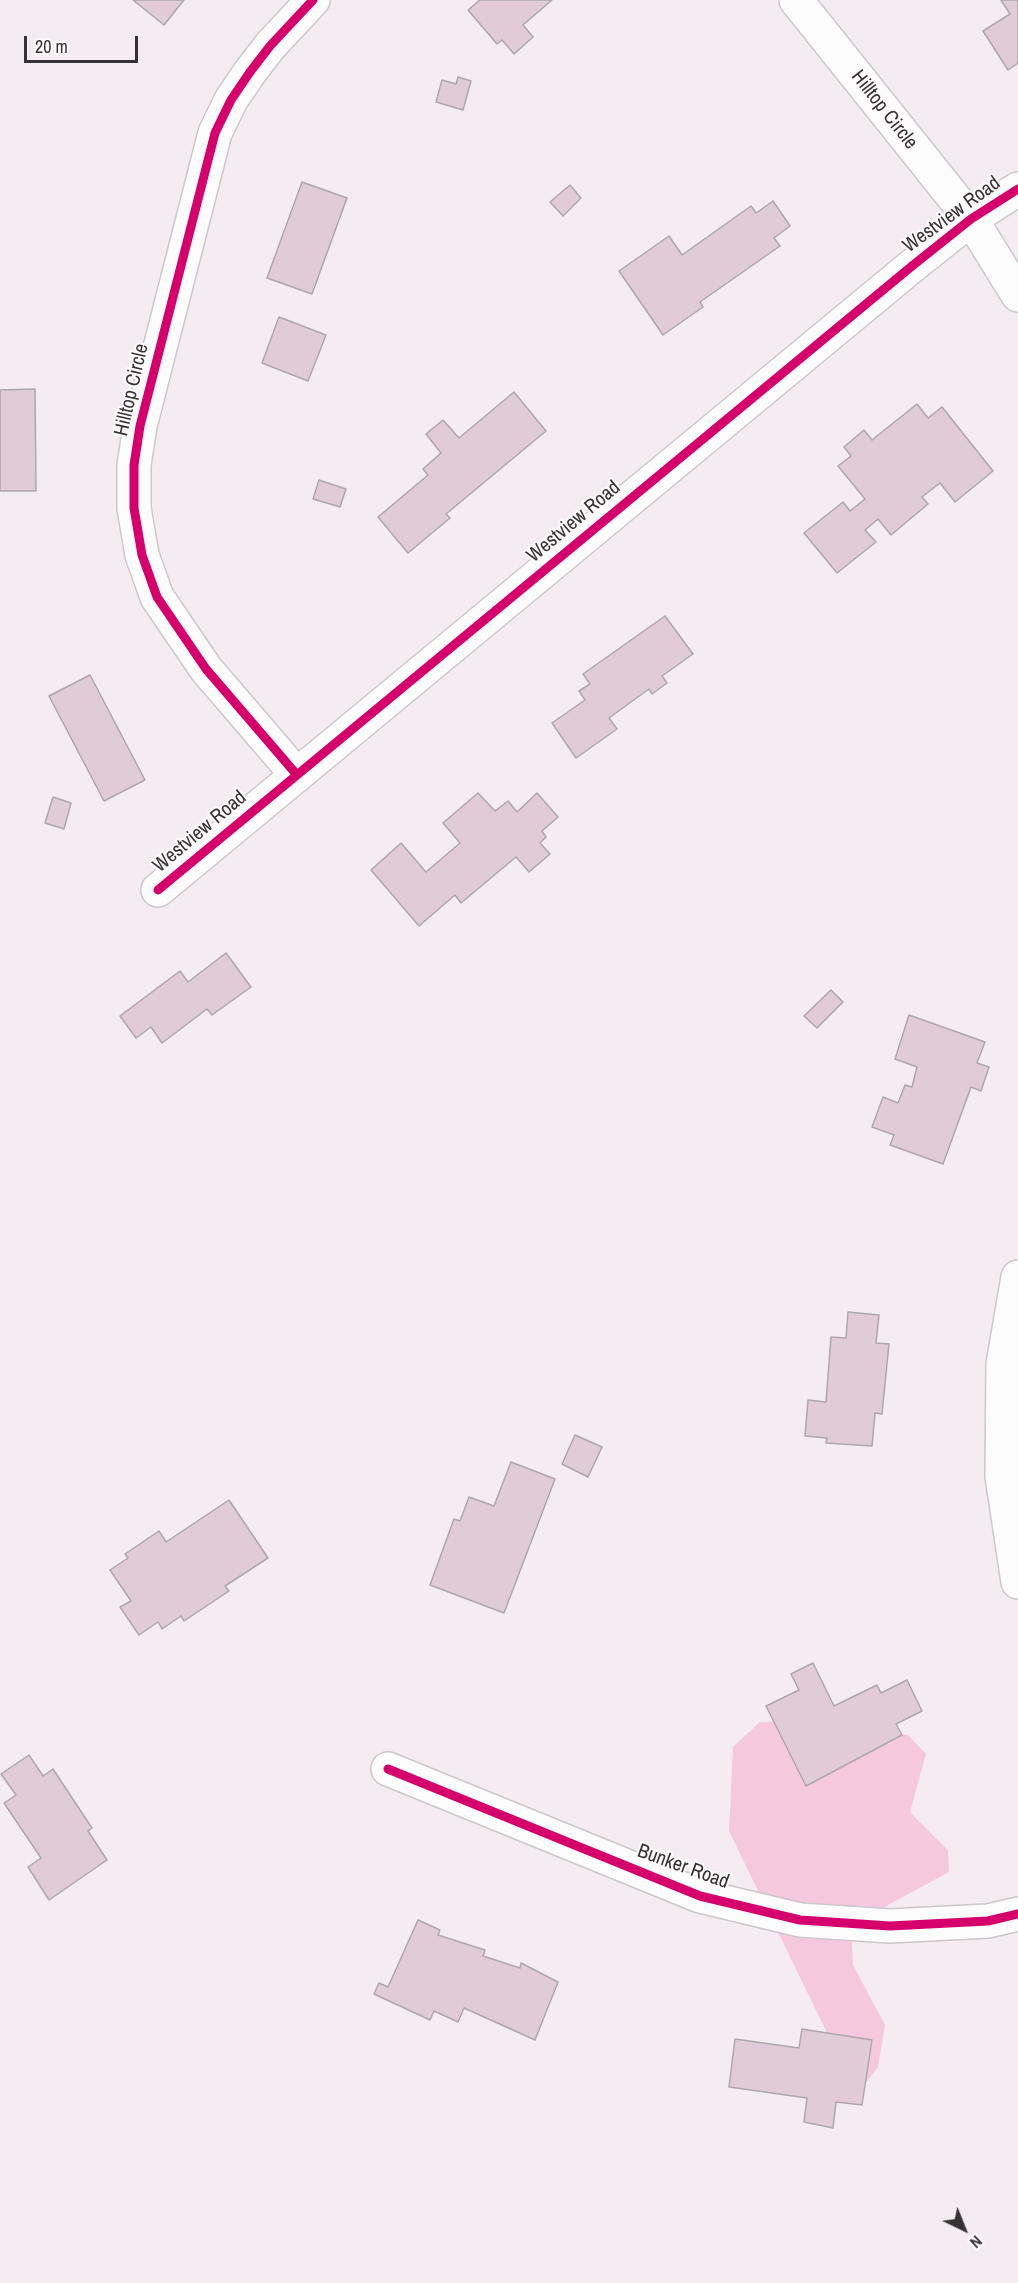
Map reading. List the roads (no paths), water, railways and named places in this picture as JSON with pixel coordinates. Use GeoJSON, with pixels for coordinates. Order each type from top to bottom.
{"type":"FeatureCollection","features":[{"type":"Feature","properties":{"kind":"street","name":"Hilltop Circle"},"geometry":{"type":"LineString","coordinates":[[297,775],[206,669],[157,597],[142,555],[134,508],[134,465],[140,426],[215,133],[231,100],[250,72],[270,46],[313,0]]}},
{"type":"Feature","properties":{"kind":"street","name":"Hilltop Circle"},"geometry":{"type":"LineString","coordinates":[[796,0],[971,219],[1018,295]]}},
{"type":"Feature","properties":{"kind":"street","name":"Westview Road"},"geometry":{"type":"LineString","coordinates":[[158,890],[971,219],[1018,189]]}},
{"type":"Feature","properties":{"kind":"street"},"geometry":{"type":"LineString","coordinates":[[1018,1277],[1003,1364],[1002,1476],[1018,1582]]}},
{"type":"Feature","properties":{"kind":"street","name":"Bunker Road"},"geometry":{"type":"LineString","coordinates":[[388,1769],[700,1896],[789,1917],[890,1926],[988,1921],[1018,1914]]}}]}
